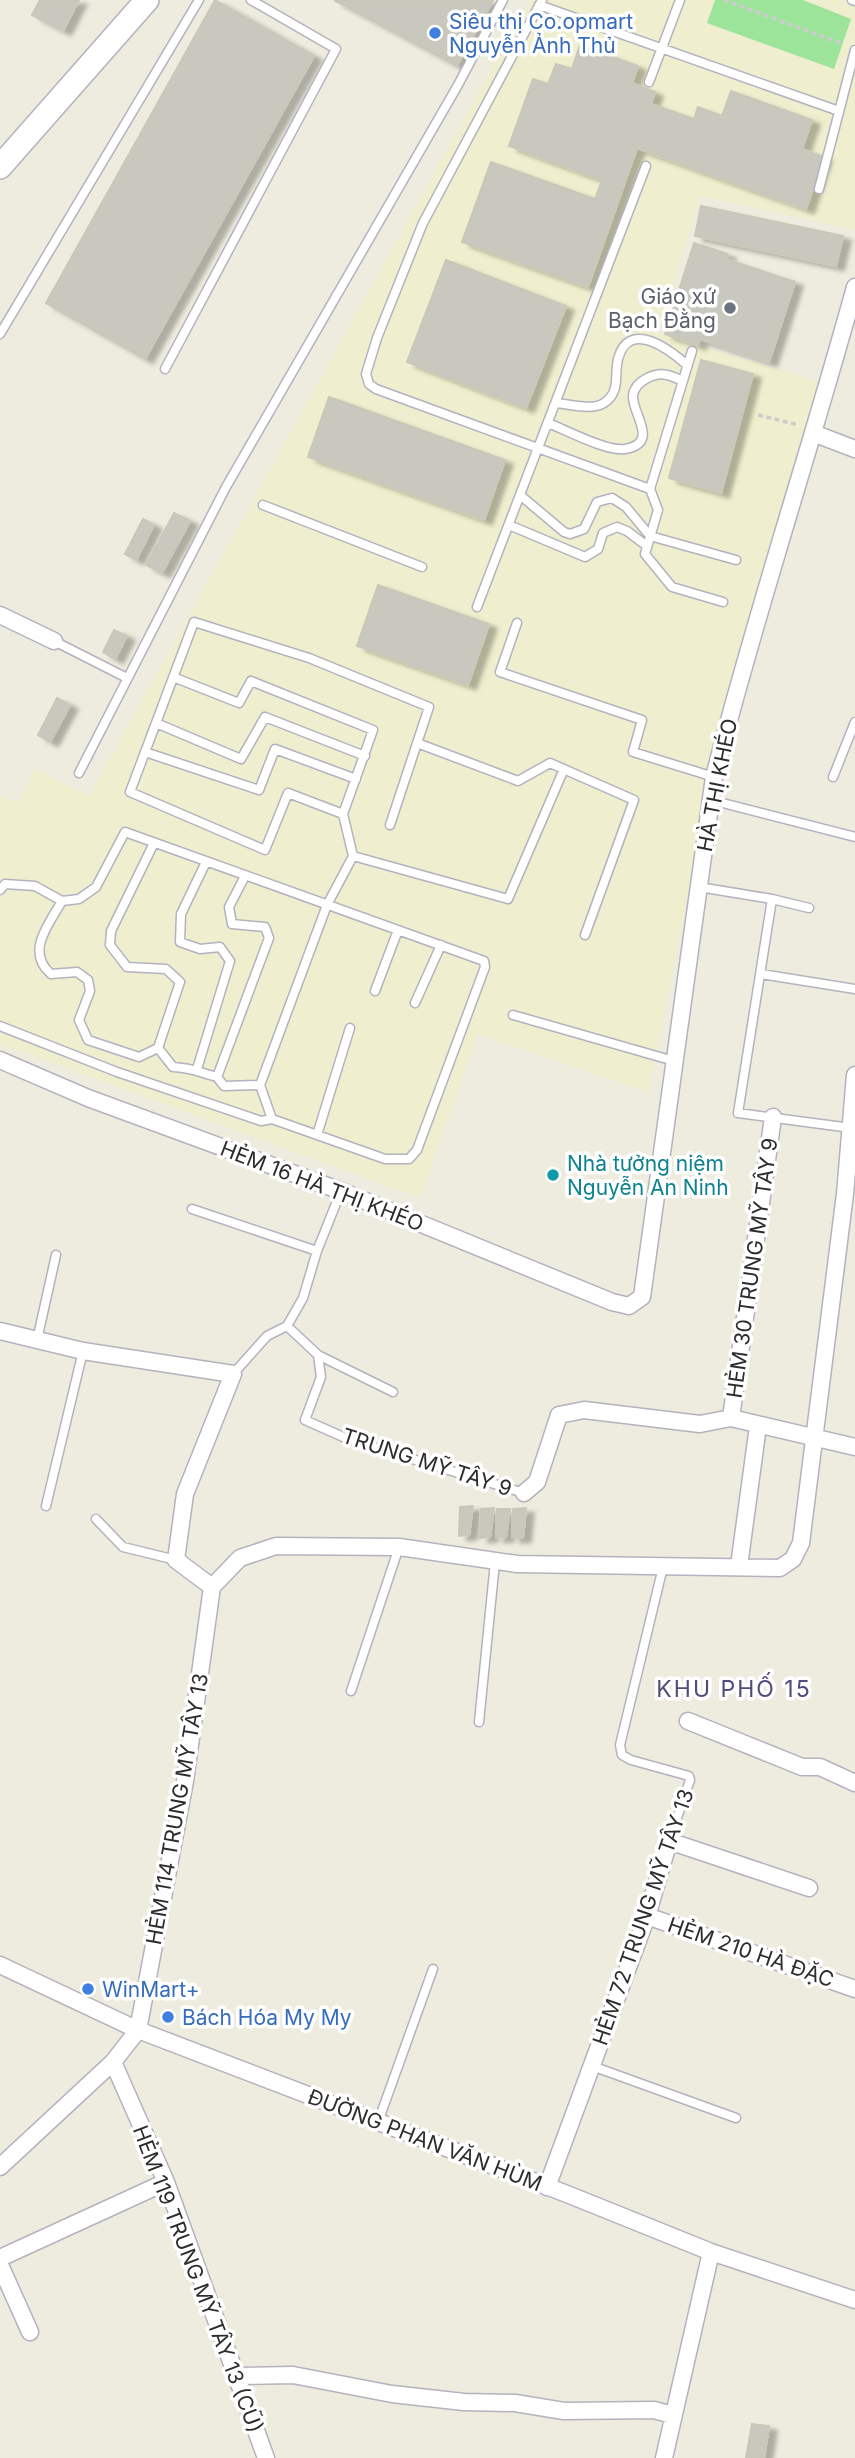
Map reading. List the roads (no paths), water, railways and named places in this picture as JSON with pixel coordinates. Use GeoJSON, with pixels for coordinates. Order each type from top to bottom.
{"type":"FeatureCollection","features":[{"type":"Feature","properties":{"kind":"street"},"geometry":{"type":"LineString","coordinates":[[0,167],[147,0]]}},
{"type":"Feature","properties":{"kind":"street","name":"HÀ THỊ KHÉO"},"geometry":{"type":"LineString","coordinates":[[642,1297],[714,777],[855,287]]}},
{"type":"Feature","properties":{"kind":"street"},"geometry":{"type":"LineString","coordinates":[[814,431],[855,449]]}},
{"type":"Feature","properties":{"kind":"street"},"geometry":{"type":"LineString","coordinates":[[0,615],[54,641]]}},
{"type":"Feature","properties":{"kind":"street","name":"HẺM 16 HÀ THỊ KHÉO"},"geometry":{"type":"LineString","coordinates":[[0,1060],[88,1098],[341,1191],[612,1302],[629,1306],[642,1297]]}},
{"type":"Feature","properties":{"kind":"street"},"geometry":{"type":"LineString","coordinates":[[0,1331],[83,1351],[233,1374],[185,1494],[176,1560],[212,1587],[240,1558],[276,1546],[399,1548],[495,1562],[780,1568],[793,1559],[801,1542],[814,1437],[848,1227],[855,1076]]}},
{"type":"Feature","properties":{"kind":"street","name":"HẺM 30 TRUNG MỸ TÂY 9"},"geometry":{"type":"LineString","coordinates":[[731,1418],[773,1117]]}},
{"type":"Feature","properties":{"kind":"street","name":"TRUNG MỸ TÂY 9"},"geometry":{"type":"LineString","coordinates":[[524,1493],[537,1482],[559,1415],[584,1410],[700,1424],[731,1418],[855,1447]]}},
{"type":"Feature","properties":{"kind":"street"},"geometry":{"type":"LineString","coordinates":[[739,1566],[758,1426]]}},
{"type":"Feature","properties":{"kind":"street","name":"HẺM 114 TRUNG MỸ TÂY 13"},"geometry":{"type":"LineString","coordinates":[[138,2030],[185,1780],[212,1587]]}},
{"type":"Feature","properties":{"kind":"street"},"geometry":{"type":"LineString","coordinates":[[688,1721],[802,1768],[820,1767],[855,1783]]}},
{"type":"Feature","properties":{"kind":"street"},"geometry":{"type":"LineString","coordinates":[[669,1841],[809,1888]]}},
{"type":"Feature","properties":{"kind":"street","name":"HẺM 72 TRUNG MỸ TÂY 13"},"geometry":{"type":"LineString","coordinates":[[547,2187],[647,1916],[669,1841]]}},
{"type":"Feature","properties":{"kind":"street","name":"HẺM 210 HÀ ĐẶC"},"geometry":{"type":"LineString","coordinates":[[647,1916],[855,1989]]}},
{"type":"Feature","properties":{"kind":"street","name":"ĐƯỜNG PHAN VĂN HÙM"},"geometry":{"type":"LineString","coordinates":[[0,1965],[138,2030],[711,2252],[855,2300]]}},
{"type":"Feature","properties":{"kind":"street"},"geometry":{"type":"LineString","coordinates":[[0,2167],[113,2062],[138,2030]]}},
{"type":"Feature","properties":{"kind":"street","name":"HẺM 119 TRUNG MỸ TÂY 13 (CŨ)"},"geometry":{"type":"LineString","coordinates":[[113,2062],[166,2182],[265,2458]]}},
{"type":"Feature","properties":{"kind":"street"},"geometry":{"type":"LineString","coordinates":[[0,2258],[166,2182]]}},
{"type":"Feature","properties":{"kind":"street"},"geometry":{"type":"LineString","coordinates":[[664,2458],[711,2252]]}},
{"type":"Feature","properties":{"kind":"street"},"geometry":{"type":"LineString","coordinates":[[0,2264],[30,2332]]}},
{"type":"Feature","properties":{"kind":"street"},"geometry":{"type":"LineString","coordinates":[[236,2376],[293,2375],[392,2394],[464,2402],[515,2403],[564,2411],[654,2410],[672,2414]]}},
{"type":"Feature","properties":{"kind":"lane"},"geometry":{"type":"LineString","coordinates":[[0,334],[199,0]]}},
{"type":"Feature","properties":{"kind":"lane"},"geometry":{"type":"LineString","coordinates":[[165,369],[336,49],[251,0]]}},
{"type":"Feature","properties":{"kind":"lane"},"geometry":{"type":"LineString","coordinates":[[79,773],[226,487],[458,85],[503,0]]}},
{"type":"Feature","properties":{"kind":"lane"},"geometry":{"type":"LineString","coordinates":[[649,82],[680,0]]}},
{"type":"Feature","properties":{"kind":"lane"},"geometry":{"type":"LineString","coordinates":[[650,488],[538,449],[376,389],[369,384],[366,374],[377,338],[422,223],[541,2],[662,49],[839,111]]}},
{"type":"Feature","properties":{"kind":"lane"},"geometry":{"type":"LineString","coordinates":[[819,189],[855,49]]}},
{"type":"Feature","properties":{"kind":"lane"},"geometry":{"type":"LineString","coordinates":[[477,607],[646,166]]}},
{"type":"Feature","properties":{"kind":"lane"},"geometry":{"type":"LineString","coordinates":[[556,403],[595,407],[604,403],[617,385],[617,361],[620,353],[626,345],[637,339],[649,339],[659,343],[687,365]]}},
{"type":"Feature","properties":{"kind":"lane"},"geometry":{"type":"LineString","coordinates":[[692,351],[650,488],[658,510],[645,554],[672,587],[723,602]]}},
{"type":"Feature","properties":{"kind":"lane"},"geometry":{"type":"LineString","coordinates":[[548,423],[616,450],[626,449],[640,442],[643,435],[633,396],[637,387],[644,380],[666,374],[682,381]]}},
{"type":"Feature","properties":{"kind":"lane"},"geometry":{"type":"LineString","coordinates":[[520,495],[564,532],[570,534],[584,529],[597,502],[612,498],[626,507],[650,536],[736,560]]}},
{"type":"Feature","properties":{"kind":"lane"},"geometry":{"type":"LineString","coordinates":[[263,505],[422,567]]}},
{"type":"Feature","properties":{"kind":"lane"},"geometry":{"type":"LineString","coordinates":[[509,525],[585,557],[598,549],[603,533],[617,527],[647,546]]}},
{"type":"Feature","properties":{"kind":"lane"},"geometry":{"type":"LineString","coordinates":[[343,814],[288,793],[265,850],[130,792],[194,622],[309,658],[429,707],[390,825]]}},
{"type":"Feature","properties":{"kind":"lane"},"geometry":{"type":"LineString","coordinates":[[517,623],[500,672],[642,720],[633,752],[714,777]]}},
{"type":"Feature","properties":{"kind":"lane"},"geometry":{"type":"LineString","coordinates":[[54,641],[127,677]]}},
{"type":"Feature","properties":{"kind":"lane"},"geometry":{"type":"LineString","coordinates":[[173,677],[239,703],[251,681],[373,730],[343,814],[353,856],[327,905],[260,1085],[272,1119]]}},
{"type":"Feature","properties":{"kind":"lane"},"geometry":{"type":"LineString","coordinates":[[156,723],[241,759],[265,717],[365,756]]}},
{"type":"Feature","properties":{"kind":"lane"},"geometry":{"type":"LineString","coordinates":[[833,777],[855,722]]}},
{"type":"Feature","properties":{"kind":"lane"},"geometry":{"type":"LineString","coordinates":[[417,743],[518,781],[550,763],[634,800],[585,935]]}},
{"type":"Feature","properties":{"kind":"lane"},"geometry":{"type":"LineString","coordinates":[[145,752],[259,790],[275,749],[356,779]]}},
{"type":"Feature","properties":{"kind":"lane"},"geometry":{"type":"LineString","coordinates":[[353,856],[508,899],[564,769]]}},
{"type":"Feature","properties":{"kind":"lane"},"geometry":{"type":"LineString","coordinates":[[711,800],[855,837]]}},
{"type":"Feature","properties":{"kind":"lane"},"geometry":{"type":"LineString","coordinates":[[0,890],[5,884],[35,886],[62,901],[79,899],[96,887],[125,832],[484,961],[485,967],[417,1150],[409,1158],[385,1159],[272,1119],[261,1121],[143,1081],[0,1026]]}},
{"type":"Feature","properties":{"kind":"lane"},"geometry":{"type":"LineString","coordinates":[[62,901],[38,944],[42,966],[51,974],[77,972],[88,980],[90,992],[79,1020],[88,1040],[139,1057],[158,1048],[180,982],[166,969],[127,967],[110,946],[111,931],[154,843]]}},
{"type":"Feature","properties":{"kind":"lane"},"geometry":{"type":"LineString","coordinates":[[197,1069],[230,961],[220,947],[200,949],[180,942],[181,914],[206,862]]}},
{"type":"Feature","properties":{"kind":"lane"},"geometry":{"type":"LineString","coordinates":[[217,1077],[269,938],[265,927],[233,924],[229,907],[245,876]]}},
{"type":"Feature","properties":{"kind":"lane"},"geometry":{"type":"LineString","coordinates":[[699,887],[809,908]]}},
{"type":"Feature","properties":{"kind":"lane"},"geometry":{"type":"LineString","coordinates":[[772,899],[738,1113],[851,1128]]}},
{"type":"Feature","properties":{"kind":"lane"},"geometry":{"type":"LineString","coordinates":[[375,991],[398,930]]}},
{"type":"Feature","properties":{"kind":"lane"},"geometry":{"type":"LineString","coordinates":[[415,1003],[440,945]]}},
{"type":"Feature","properties":{"kind":"lane"},"geometry":{"type":"LineString","coordinates":[[761,974],[855,989]]}},
{"type":"Feature","properties":{"kind":"lane"},"geometry":{"type":"LineString","coordinates":[[513,1015],[674,1061]]}},
{"type":"Feature","properties":{"kind":"lane"},"geometry":{"type":"LineString","coordinates":[[317,1135],[350,1028]]}},
{"type":"Feature","properties":{"kind":"lane"},"geometry":{"type":"LineString","coordinates":[[158,1048],[173,1068],[197,1069],[217,1077],[224,1086],[260,1085]]}},
{"type":"Feature","properties":{"kind":"lane"},"geometry":{"type":"LineString","coordinates":[[233,1374],[267,1336],[287,1326],[303,1298],[317,1251],[341,1191]]}},
{"type":"Feature","properties":{"kind":"lane"},"geometry":{"type":"LineString","coordinates":[[192,1209],[317,1251]]}},
{"type":"Feature","properties":{"kind":"lane"},"geometry":{"type":"LineString","coordinates":[[37,1340],[56,1255]]}},
{"type":"Feature","properties":{"kind":"lane"},"geometry":{"type":"LineString","coordinates":[[287,1326],[318,1356],[393,1392]]}},
{"type":"Feature","properties":{"kind":"lane"},"geometry":{"type":"LineString","coordinates":[[46,1507],[83,1351]]}},
{"type":"Feature","properties":{"kind":"lane","name":"TRUNG MỸ TÂY 9"},"geometry":{"type":"LineString","coordinates":[[318,1356],[321,1377],[305,1420],[350,1440],[524,1493]]}},
{"type":"Feature","properties":{"kind":"lane"},"geometry":{"type":"LineString","coordinates":[[96,1519],[124,1547],[176,1560]]}},
{"type":"Feature","properties":{"kind":"lane"},"geometry":{"type":"LineString","coordinates":[[351,1690],[399,1548]]}},
{"type":"Feature","properties":{"kind":"lane"},"geometry":{"type":"LineString","coordinates":[[479,1721],[495,1562]]}},
{"type":"Feature","properties":{"kind":"lane","name":"HẺM 72 TRUNG MỸ TÂY 13"},"geometry":{"type":"LineString","coordinates":[[663,1567],[620,1745],[622,1755],[631,1760],[689,1776],[690,1780],[669,1841]]}},
{"type":"Feature","properties":{"kind":"lane"},"geometry":{"type":"LineString","coordinates":[[378,2122],[433,1969]]}},
{"type":"Feature","properties":{"kind":"lane"},"geometry":{"type":"LineString","coordinates":[[592,2066],[736,2118]]}},
{"type":"Feature","properties":{"kind":"place","name":"Siêu thị Co.opmart Nguyễn Ảnh Thủ"},"geometry":{"type":"Point","coordinates":[435,33]}},
{"type":"Feature","properties":{"kind":"place","name":"Giáo xứ Bạch Đằng"},"geometry":{"type":"Point","coordinates":[730,308]}},
{"type":"Feature","properties":{"kind":"place","name":"Nhà tưởng niệm Nguyễn An Ninh"},"geometry":{"type":"Point","coordinates":[553,1175]}},
{"type":"Feature","properties":{"kind":"place","name":"WinMart+"},"geometry":{"type":"Point","coordinates":[88,1989]}},
{"type":"Feature","properties":{"kind":"place","name":"Bách Hóa My My"},"geometry":{"type":"Point","coordinates":[168,2017]}},
{"type":"Feature","properties":{"kind":"district","name":"KHU PHỐ 15"},"geometry":{"type":"Point","coordinates":[734,1689]}}]}
